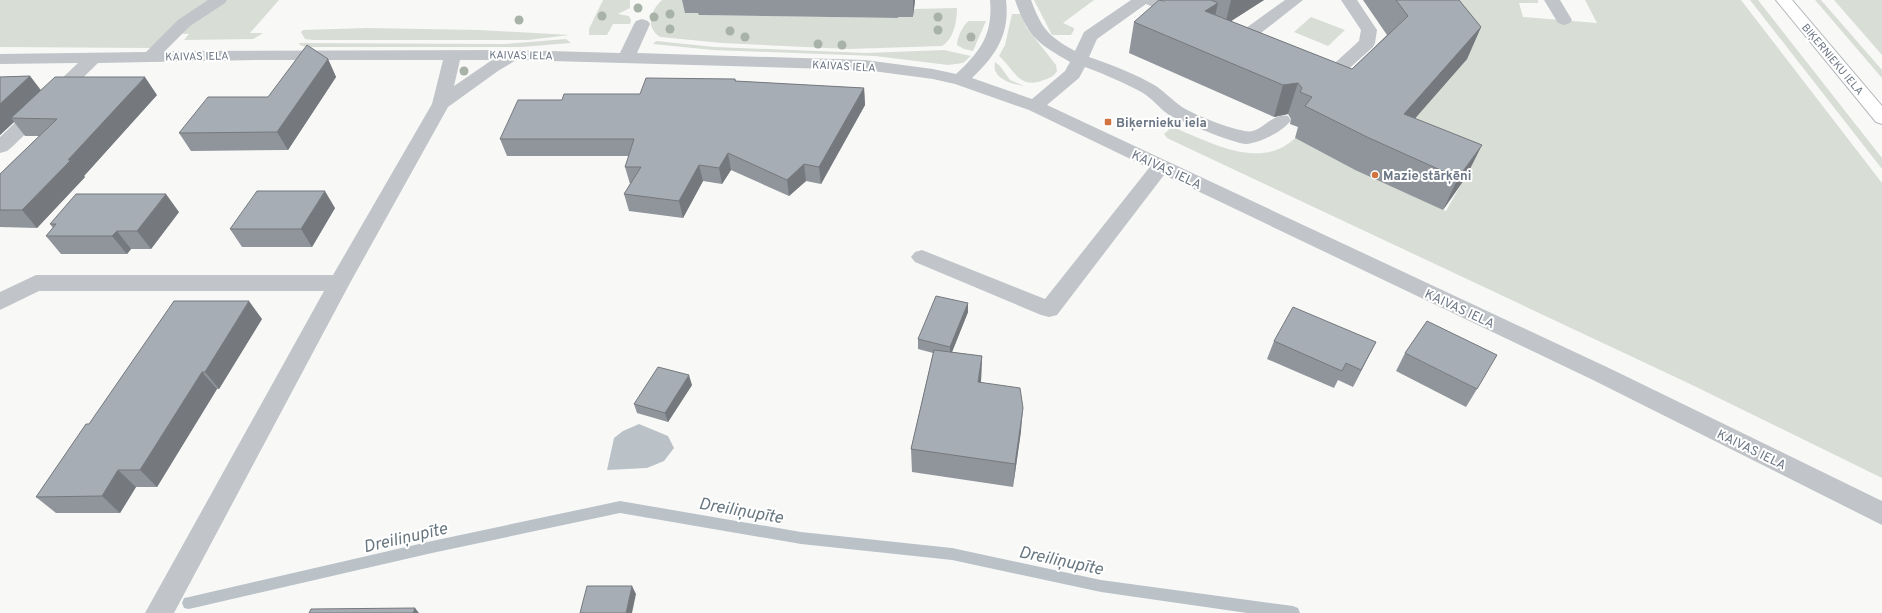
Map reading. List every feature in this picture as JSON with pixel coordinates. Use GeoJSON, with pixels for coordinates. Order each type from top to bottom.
{"type":"FeatureCollection","features":[{"type":"Feature","properties":{"kind":"main road","name":"BIĶERNIEKU IELA"},"geometry":{"type":"LineString","coordinates":[[1784,0],[1882,118]]}},
{"type":"Feature","properties":{"kind":"street"},"geometry":{"type":"LineString","coordinates":[[151,56],[184,23],[220,0]]}},
{"type":"Feature","properties":{"kind":"street"},"geometry":{"type":"LineString","coordinates":[[960,80],[989,50],[1000,16],[998,0]]}},
{"type":"Feature","properties":{"kind":"street"},"geometry":{"type":"LineString","coordinates":[[1023,0],[1028,17],[1038,32],[1050,43],[1078,59],[1107,69],[1150,90],[1176,111],[1212,127],[1246,138],[1263,133],[1282,120]]}},
{"type":"Feature","properties":{"kind":"street"},"geometry":{"type":"LineString","coordinates":[[1035,106],[1073,74],[1078,59],[1090,36],[1141,0]]}},
{"type":"Feature","properties":{"kind":"street"},"geometry":{"type":"LineString","coordinates":[[1150,0],[1199,22]]}},
{"type":"Feature","properties":{"kind":"street"},"geometry":{"type":"LineString","coordinates":[[1241,40],[1296,0]]}},
{"type":"Feature","properties":{"kind":"street"},"geometry":{"type":"LineString","coordinates":[[1306,68],[1328,78],[1367,43],[1369,30],[1349,0]]}},
{"type":"Feature","properties":{"kind":"street"},"geometry":{"type":"LineString","coordinates":[[1552,0],[1564,20]]}},
{"type":"Feature","properties":{"kind":"street"},"geometry":{"type":"LineString","coordinates":[[626,58],[642,24]]}},
{"type":"Feature","properties":{"kind":"street"},"geometry":{"type":"LineString","coordinates":[[159,613],[339,283],[441,104],[453,55]]}},
{"type":"Feature","properties":{"kind":"street"},"geometry":{"type":"LineString","coordinates":[[441,104],[492,67],[514,55]]}},
{"type":"Feature","properties":{"kind":"street","name":"KAIVAS IELA"},"geometry":{"type":"LineString","coordinates":[[0,59],[151,56],[514,55],[865,65],[932,74],[960,80],[1035,106],[1603,375],[1882,514]]}},
{"type":"Feature","properties":{"kind":"street"},"geometry":{"type":"LineString","coordinates":[[0,147],[6,143],[94,57]]}},
{"type":"Feature","properties":{"kind":"street"},"geometry":{"type":"LineString","coordinates":[[922,257],[1049,309],[1161,166]]}},
{"type":"Feature","properties":{"kind":"street"},"geometry":{"type":"LineString","coordinates":[[0,302],[36,283],[339,283]]}},
{"type":"Feature","properties":{"kind":"shaded area"},"geometry":{"type":"Polygon","coordinates":[[[0,0],[279,0],[250,33],[263,33],[253,39],[184,40],[189,34],[167,33],[152,48],[0,47],[0,0]]]}},
{"type":"Feature","properties":{"kind":"shaded area"},"geometry":{"type":"Polygon","coordinates":[[[603,0],[630,0],[630,8],[618,14],[629,16],[631,20],[630,24],[613,24],[607,35],[589,35],[589,29],[603,0]]]}},
{"type":"Feature","properties":{"kind":"shaded area"},"geometry":{"type":"Polygon","coordinates":[[[662,0],[690,0],[699,15],[897,18],[914,17],[914,9],[957,8],[957,13],[952,34],[942,46],[849,49],[722,43],[660,37],[652,29],[651,19],[652,14],[662,0]]]}},
{"type":"Feature","properties":{"kind":"shaded area"},"geometry":{"type":"Polygon","coordinates":[[[1034,0],[1094,0],[1063,23],[1074,28],[1071,35],[1052,35],[1034,0]]]}},
{"type":"Feature","properties":{"kind":"shaded area"},"geometry":{"type":"Polygon","coordinates":[[[1423,0],[1538,0],[1538,3],[1519,3],[1523,17],[1597,23],[1585,0],[1741,0],[1882,183],[1882,478],[1688,383],[1167,138],[1164,134],[1172,127],[1218,146],[1250,153],[1266,153],[1281,148],[1295,138],[1355,170],[1446,211],[1468,172],[1394,142],[1423,0]]]}},
{"type":"Feature","properties":{"kind":"shaded area"},"geometry":{"type":"Polygon","coordinates":[[[1750,0],[1758,0],[1882,158],[1882,169],[1750,0]]]}},
{"type":"Feature","properties":{"kind":"shaded area"},"geometry":{"type":"Polygon","coordinates":[[[1815,0],[1821,0],[1882,70],[1882,78],[1815,0]]]}},
{"type":"Feature","properties":{"kind":"shaded area"},"geometry":{"type":"Polygon","coordinates":[[[1834,0],[1882,0],[1882,55],[1834,0]]]}},
{"type":"Feature","properties":{"kind":"shaded area"},"geometry":{"type":"Polygon","coordinates":[[[1012,14],[1021,14],[1026,27],[1056,65],[1057,71],[1052,77],[1036,82],[1023,80],[1018,77],[999,56],[1005,45],[1012,14]]]}},
{"type":"Feature","properties":{"kind":"shaded area"},"geometry":{"type":"Polygon","coordinates":[[[1311,17],[1345,30],[1328,46],[1294,32],[1311,17]]]}},
{"type":"Feature","properties":{"kind":"shaded area"},"geometry":{"type":"Polygon","coordinates":[[[969,21],[986,21],[973,51],[964,49],[957,45],[961,32],[969,21]]]}},
{"type":"Feature","properties":{"kind":"shaded area"},"geometry":{"type":"Polygon","coordinates":[[[367,28],[480,30],[570,35],[528,40],[313,40],[305,39],[301,32],[303,30],[367,28]]]}},
{"type":"Feature","properties":{"kind":"shaded area"},"geometry":{"type":"Polygon","coordinates":[[[566,39],[571,43],[521,47],[311,47],[302,46],[298,43],[505,44],[566,39]]]}},
{"type":"Feature","properties":{"kind":"shaded area"},"geometry":{"type":"Polygon","coordinates":[[[656,41],[715,47],[866,53],[944,50],[971,56],[963,63],[948,65],[875,56],[713,50],[653,44],[656,41]]]}},
{"type":"Feature","properties":{"kind":"shaded area"},"geometry":{"type":"Polygon","coordinates":[[[995,62],[1000,66],[1010,80],[1024,86],[1008,82],[999,77],[996,73],[995,62]]]}},
{"type":"Feature","properties":{"kind":"shaded area"},"geometry":{"type":"Polygon","coordinates":[[[639,424],[668,436],[674,448],[664,461],[647,468],[607,470],[614,438],[623,431],[639,424]]]}},
{"type":"Feature","properties":{"kind":"building"},"geometry":{"type":"Polygon","coordinates":[[[1159,0],[1211,0],[1218,3],[1205,11],[1352,69],[1408,16],[1396,0],[1459,0],[1481,27],[1404,114],[1482,145],[1458,178],[1367,137],[1305,106],[1312,97],[1300,92],[1302,88],[1298,83],[1283,85],[1134,22],[1159,0]]]}},
{"type":"Feature","properties":{"kind":"building"},"geometry":{"type":"Polygon","coordinates":[[[307,45],[328,59],[277,132],[179,133],[208,97],[268,97],[307,45]]]}},
{"type":"Feature","properties":{"kind":"building"},"geometry":{"type":"Polygon","coordinates":[[[30,76],[0,104],[0,77],[30,76]]]}},
{"type":"Feature","properties":{"kind":"building"},"geometry":{"type":"Polygon","coordinates":[[[55,77],[145,77],[68,160],[71,160],[22,210],[0,210],[0,174],[57,119],[11,118],[55,77]]]}},
{"type":"Feature","properties":{"kind":"building"},"geometry":{"type":"Polygon","coordinates":[[[646,78],[735,79],[735,81],[864,88],[819,167],[804,164],[787,180],[728,153],[719,168],[699,165],[679,201],[624,194],[641,167],[625,167],[634,139],[500,139],[518,100],[562,100],[564,94],[640,94],[646,78]]]}},
{"type":"Feature","properties":{"kind":"building"},"geometry":{"type":"Polygon","coordinates":[[[257,191],[325,191],[301,229],[230,229],[257,191]]]}},
{"type":"Feature","properties":{"kind":"building"},"geometry":{"type":"Polygon","coordinates":[[[76,194],[166,194],[137,231],[117,231],[112,236],[46,236],[56,224],[50,224],[76,194]]]}},
{"type":"Feature","properties":{"kind":"building"},"geometry":{"type":"Polygon","coordinates":[[[936,296],[968,303],[950,347],[918,339],[936,296]]]}},
{"type":"Feature","properties":{"kind":"building"},"geometry":{"type":"Polygon","coordinates":[[[174,301],[249,301],[205,372],[202,372],[140,470],[118,470],[102,496],[36,497],[86,424],[89,424],[174,301]]]}},
{"type":"Feature","properties":{"kind":"building"},"geometry":{"type":"Polygon","coordinates":[[[1293,307],[1376,342],[1361,370],[1346,363],[1342,371],[1274,341],[1293,307]]]}},
{"type":"Feature","properties":{"kind":"building"},"geometry":{"type":"Polygon","coordinates":[[[1427,321],[1497,355],[1477,389],[1405,353],[1427,321]]]}},
{"type":"Feature","properties":{"kind":"building"},"geometry":{"type":"Polygon","coordinates":[[[934,350],[982,356],[978,382],[1020,388],[1023,408],[1015,464],[911,449],[934,350]]]}},
{"type":"Feature","properties":{"kind":"building"},"geometry":{"type":"Polygon","coordinates":[[[658,367],[689,375],[665,413],[634,404],[658,367]]]}},
{"type":"Feature","properties":{"kind":"building"},"geometry":{"type":"Polygon","coordinates":[[[587,586],[632,586],[626,613],[580,613],[587,586]]]}},
{"type":"Feature","properties":{"kind":"building"},"geometry":{"type":"Polygon","coordinates":[[[415,608],[413,613],[309,613],[311,609],[415,608]]]}},
{"type":"Feature","properties":{"kind":"waterway","name":"Dreiliņupīte"},"geometry":{"type":"LineString","coordinates":[[189,603],[432,547],[620,507],[801,538],[952,554],[1101,586],[1293,613]]}},
{"type":"Feature","properties":{"kind":"place","name":"Biķernieku iela"},"geometry":{"type":"Point","coordinates":[1108,122]}},
{"type":"Feature","properties":{"kind":"place","name":"Mazie stārķēni"},"geometry":{"type":"Point","coordinates":[1375,175]}}]}
